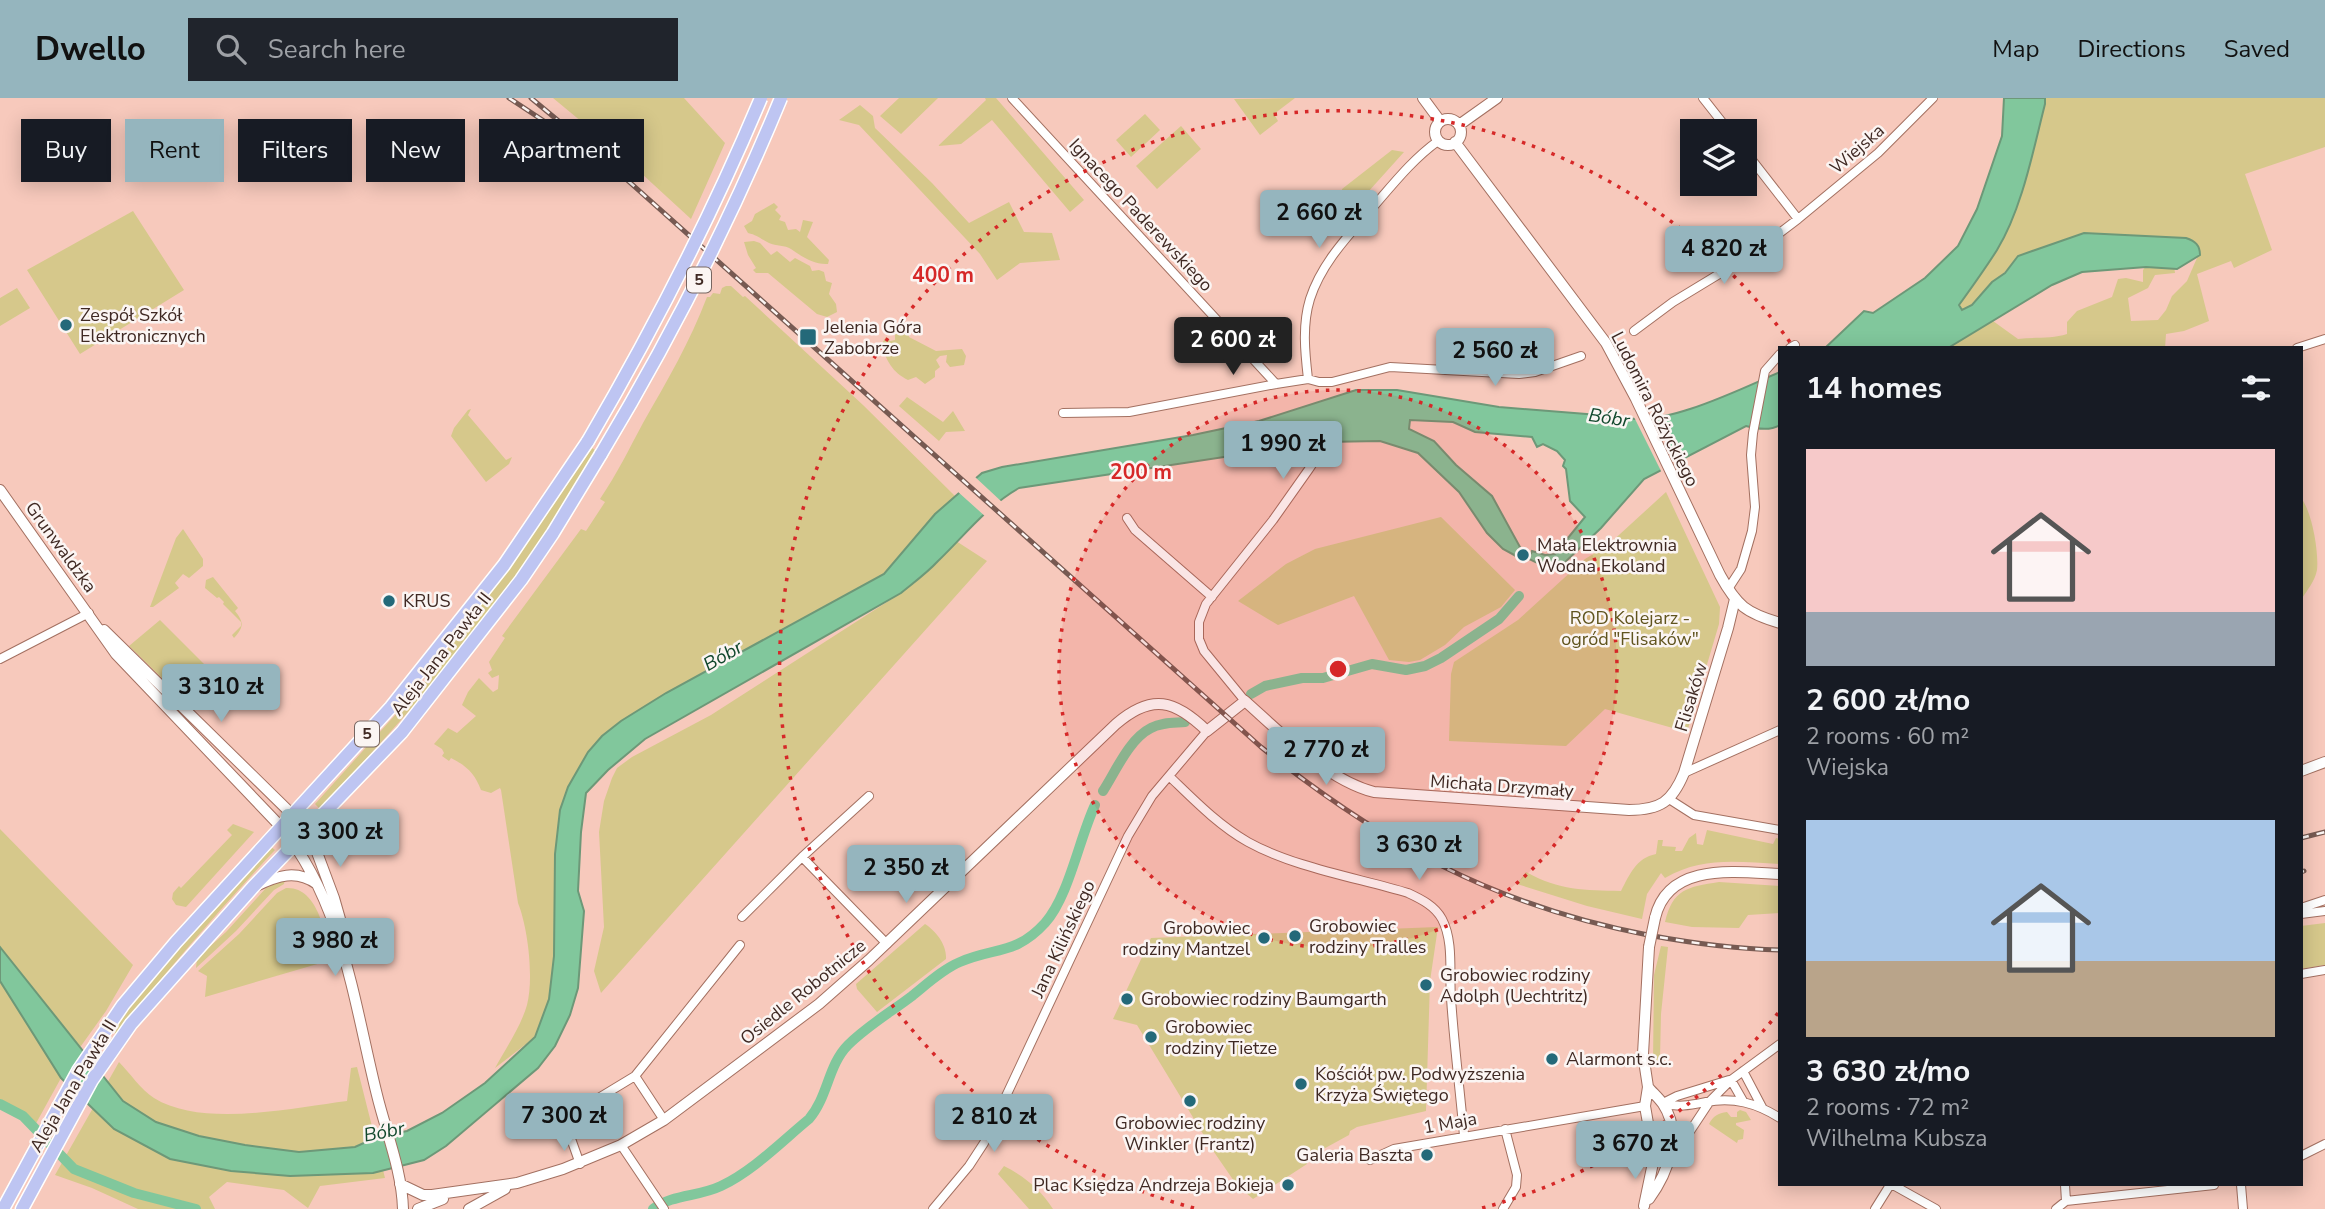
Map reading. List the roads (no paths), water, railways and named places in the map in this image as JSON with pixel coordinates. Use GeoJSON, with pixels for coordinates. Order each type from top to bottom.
{"type":"FeatureCollection","features":[{"type":"Feature","properties":{"kind":"main road","name":"Aleja Jana Pawła II"},"geometry":{"type":"LineString","coordinates":[[2,1209],[78,1071],[107,1026],[152,970],[391,707],[466,615],[538,517],[588,441],[643,346],[693,250],[761,98]]}},
{"type":"Feature","properties":{"kind":"main road","name":"Aleja Jana Pawła II"},"geometry":{"type":"LineString","coordinates":[[22,1209],[92,1080],[120,1038],[154,995],[253,887],[402,732],[472,645],[541,551],[659,356],[709,260],[781,98]]}},
{"type":"Feature","properties":{"kind":"street","name":"Ignacego Paderewskiego"},"geometry":{"type":"LineString","coordinates":[[1012,98],[1276,384]]}},
{"type":"Feature","properties":{"kind":"street"},"geometry":{"type":"LineString","coordinates":[[1423,98],[1440,121]]}},
{"type":"Feature","properties":{"kind":"street"},"geometry":{"type":"LineString","coordinates":[[1459,125],[1497,98]]}},
{"type":"Feature","properties":{"kind":"street"},"geometry":{"type":"LineString","coordinates":[[1703,98],[1720,119]]}},
{"type":"Feature","properties":{"kind":"street","name":"Wiejska"},"geometry":{"type":"LineString","coordinates":[[1634,331],[1690,290],[1752,254],[1798,219],[1878,153],[1933,98]]}},
{"type":"Feature","properties":{"kind":"street"},"geometry":{"type":"LineString","coordinates":[[1452,120],[1459,125],[1460,134],[1455,142],[1446,145],[1438,141],[1435,131],[1440,121],[1452,120]]}},
{"type":"Feature","properties":{"kind":"street"},"geometry":{"type":"LineString","coordinates":[[1308,379],[1306,313],[1326,265],[1338,247],[1412,163],[1438,141]]}},
{"type":"Feature","properties":{"kind":"street","name":"Ludomira Różyckiego"},"geometry":{"type":"LineString","coordinates":[[1455,142],[1608,348],[1735,599]]}},
{"type":"Feature","properties":{"kind":"street"},"geometry":{"type":"LineString","coordinates":[[1757,166],[1798,219]]}},
{"type":"Feature","properties":{"kind":"street"},"geometry":{"type":"LineString","coordinates":[[2303,346],[2325,339]]}},
{"type":"Feature","properties":{"kind":"street"},"geometry":{"type":"LineString","coordinates":[[1063,413],[1129,412],[1308,379],[1332,382],[1390,367],[1519,374],[1535,372],[1581,356]]}},
{"type":"Feature","properties":{"kind":"street"},"geometry":{"type":"LineString","coordinates":[[1728,589],[1741,569],[1752,531],[1755,507],[1752,433],[1765,371],[1778,356]]}},
{"type":"Feature","properties":{"kind":"street"},"geometry":{"type":"LineString","coordinates":[[1245,701],[1201,645],[1199,622],[1212,597],[1315,460],[1317,449]]}},
{"type":"Feature","properties":{"kind":"street","name":"Grunwaldzka"},"geometry":{"type":"LineString","coordinates":[[0,490],[116,654],[281,827],[295,845],[317,884],[341,942],[399,1179],[403,1209]]}},
{"type":"Feature","properties":{"kind":"street"},"geometry":{"type":"LineString","coordinates":[[1127,518],[1135,530],[1212,597]]}},
{"type":"Feature","properties":{"kind":"street"},"geometry":{"type":"LineString","coordinates":[[1735,599],[1749,612],[1778,622]]}},
{"type":"Feature","properties":{"kind":"street","name":"Flisaków"},"geometry":{"type":"LineString","coordinates":[[1669,799],[1678,788],[1684,773],[1735,599]]}},
{"type":"Feature","properties":{"kind":"street"},"geometry":{"type":"LineString","coordinates":[[0,659],[89,613]]}},
{"type":"Feature","properties":{"kind":"street","name":"Grunwaldzka"},"geometry":{"type":"LineString","coordinates":[[96,623],[309,831],[340,919],[341,942]]}},
{"type":"Feature","properties":{"kind":"street","name":"Jana Kilińskiego"},"geometry":{"type":"LineString","coordinates":[[933,1209],[969,1166],[984,1143],[1128,836],[1145,806],[1207,730],[1245,701]]}},
{"type":"Feature","properties":{"kind":"street","name":"Michała Drzymały"},"geometry":{"type":"LineString","coordinates":[[1245,701],[1277,730],[1348,783],[1374,792],[1643,810],[1658,806],[1669,799]]}},
{"type":"Feature","properties":{"kind":"street","name":"Osiedle Robotnicze"},"geometry":{"type":"LineString","coordinates":[[399,1179],[423,1195],[471,1191],[516,1183],[580,1164],[621,1145],[664,1120],[819,1004],[887,944],[1125,717],[1151,705],[1176,706],[1186,711],[1207,730]]}},
{"type":"Feature","properties":{"kind":"street"},"geometry":{"type":"LineString","coordinates":[[1684,773],[1778,731]]}},
{"type":"Feature","properties":{"kind":"street"},"geometry":{"type":"LineString","coordinates":[[2303,770],[2325,762]]}},
{"type":"Feature","properties":{"kind":"street"},"geometry":{"type":"LineString","coordinates":[[1168,776],[1248,842],[1289,859],[1408,893],[1426,902],[1439,914],[1446,927],[1449,946],[1450,991],[1464,1136]]}},
{"type":"Feature","properties":{"kind":"street"},"geometry":{"type":"LineString","coordinates":[[743,917],[802,857],[869,796]]}},
{"type":"Feature","properties":{"kind":"street"},"geometry":{"type":"LineString","coordinates":[[1669,799],[1694,815],[1778,830]]}},
{"type":"Feature","properties":{"kind":"street"},"geometry":{"type":"LineString","coordinates":[[802,857],[887,944]]}},
{"type":"Feature","properties":{"kind":"street"},"geometry":{"type":"LineString","coordinates":[[1644,1208],[1654,1158],[1645,1106],[1647,1087],[1643,1054],[1649,947],[1655,918],[1664,895],[1672,887],[1691,878],[1728,872],[1778,874]]}},
{"type":"Feature","properties":{"kind":"street"},"geometry":{"type":"LineString","coordinates":[[253,887],[281,876],[298,875],[317,884]]}},
{"type":"Feature","properties":{"kind":"street"},"geometry":{"type":"LineString","coordinates":[[2303,907],[2325,901]]}},
{"type":"Feature","properties":{"kind":"street"},"geometry":{"type":"LineString","coordinates":[[2303,914],[2325,911]]}},
{"type":"Feature","properties":{"kind":"street"},"geometry":{"type":"LineString","coordinates":[[580,1164],[564,1119],[635,1076],[740,945]]}},
{"type":"Feature","properties":{"kind":"street"},"geometry":{"type":"LineString","coordinates":[[2303,974],[2325,970]]}},
{"type":"Feature","properties":{"kind":"street","name":"1 Maja"},"geometry":{"type":"LineString","coordinates":[[1663,1103],[1684,1107],[1710,1101],[1731,1080],[1778,1045]]}},
{"type":"Feature","properties":{"kind":"street"},"geometry":{"type":"LineString","coordinates":[[1743,1071],[1762,1107]]}},
{"type":"Feature","properties":{"kind":"street"},"geometry":{"type":"LineString","coordinates":[[635,1076],[664,1120]]}},
{"type":"Feature","properties":{"kind":"street"},"geometry":{"type":"LineString","coordinates":[[1731,1080],[1743,1101]]}},
{"type":"Feature","properties":{"kind":"street","name":"1 Maja"},"geometry":{"type":"LineString","coordinates":[[1370,1160],[1394,1149],[1663,1103],[1677,1096],[1731,1080]]}},
{"type":"Feature","properties":{"kind":"street"},"geometry":{"type":"LineString","coordinates":[[1647,1087],[1663,1103],[1672,1133],[1670,1161]]}},
{"type":"Feature","properties":{"kind":"street"},"geometry":{"type":"LineString","coordinates":[[1644,1208],[1670,1161],[1710,1101],[1743,1101],[1762,1107],[1778,1117]]}},
{"type":"Feature","properties":{"kind":"street"},"geometry":{"type":"LineString","coordinates":[[1503,1209],[1516,1187],[1517,1175],[1505,1129]]}},
{"type":"Feature","properties":{"kind":"street"},"geometry":{"type":"LineString","coordinates":[[2303,1155],[2325,1144]]}},
{"type":"Feature","properties":{"kind":"street"},"geometry":{"type":"LineString","coordinates":[[621,1145],[664,1209]]}},
{"type":"Feature","properties":{"kind":"street","name":"Osiedle Robotnicze"},"geometry":{"type":"LineString","coordinates":[[469,1209],[516,1183]]}},
{"type":"Feature","properties":{"kind":"street"},"geometry":{"type":"LineString","coordinates":[[1875,1209],[1890,1186]]}},
{"type":"Feature","properties":{"kind":"street"},"geometry":{"type":"LineString","coordinates":[[1893,1186],[1936,1209]]}},
{"type":"Feature","properties":{"kind":"street"},"geometry":{"type":"LineString","coordinates":[[2065,1186],[2066,1201]]}},
{"type":"Feature","properties":{"kind":"street"},"geometry":{"type":"LineString","coordinates":[[2056,1209],[2066,1201],[2205,1186]]}},
{"type":"Feature","properties":{"kind":"street"},"geometry":{"type":"LineString","coordinates":[[2241,1186],[2243,1209]]}},
{"type":"Feature","properties":{"kind":"street","name":"Osiedle Robotnicze"},"geometry":{"type":"LineString","coordinates":[[418,1209],[471,1191]]}},
{"type":"Feature","properties":{"kind":"water"},"geometry":{"type":"Polygon","coordinates":[[[2004,98],[2045,98],[2026,179],[2013,217],[1997,250],[1959,305],[1962,310],[1972,305],[1992,282],[2005,273],[2018,256],[2084,233],[2186,238],[2196,244],[2200,255],[2177,269],[2146,267],[2082,272],[2052,285],[1951,346],[1827,346],[1864,311],[1873,313],[1925,278],[1958,246],[1977,209],[2002,136],[2004,98]]]}},
{"type":"Feature","properties":{"kind":"water","name":"Bóbr"},"geometry":{"type":"Polygon","coordinates":[[[1778,373],[1778,426],[1763,429],[1746,426],[1644,479],[1601,528],[1557,567],[1545,566],[1529,559],[1532,551],[1545,555],[1555,554],[1585,517],[1570,501],[1566,469],[1563,466],[1565,460],[1557,451],[1543,444],[1537,447],[1532,437],[1475,432],[1453,422],[1410,420],[1409,429],[1434,441],[1456,465],[1492,496],[1520,547],[1516,556],[1503,549],[1487,533],[1459,492],[1418,453],[1380,441],[1324,442],[1019,488],[1007,495],[986,512],[929,570],[901,593],[645,739],[608,770],[586,793],[578,891],[584,911],[578,988],[570,1015],[555,1046],[538,1068],[446,1146],[424,1160],[373,1173],[290,1176],[231,1171],[170,1159],[114,1129],[61,1078],[0,981],[0,947],[123,1101],[156,1122],[199,1136],[299,1152],[355,1147],[377,1137],[407,1131],[442,1113],[485,1083],[535,1037],[549,999],[554,956],[555,854],[560,810],[568,787],[588,752],[621,721],[666,693],[884,574],[935,514],[982,473],[1002,467],[1193,435],[1259,421],[1356,390],[1397,390],[1499,407],[1640,419],[1679,412],[1778,373]]]}},
{"type":"Feature","properties":{"kind":"waterway"},"geometry":{"type":"LineString","coordinates":[[1251,694],[1265,686],[1302,678],[1323,678],[1372,664],[1406,670],[1425,666],[1499,619],[1519,596]]}},
{"type":"Feature","properties":{"kind":"waterway"},"geometry":{"type":"LineString","coordinates":[[1103,791],[1130,747],[1143,733],[1159,725],[1185,722]]}},
{"type":"Feature","properties":{"kind":"waterway"},"geometry":{"type":"LineString","coordinates":[[653,1209],[669,1201],[721,1186],[766,1156],[809,1119],[841,1053],[863,1032],[954,965],[1015,945],[1045,923],[1061,898],[1095,805]]}},
{"type":"Feature","properties":{"kind":"waterway"},"geometry":{"type":"LineString","coordinates":[[0,1104],[23,1116],[74,1169],[134,1193],[196,1209]]}},
{"type":"Feature","properties":{"kind":"railway"},"geometry":{"type":"LineString","coordinates":[[509,98],[541,119]]}},
{"type":"Feature","properties":{"kind":"railway"},"geometry":{"type":"LineString","coordinates":[[531,98],[597,153],[1261,747],[1351,813],[1442,866],[1539,907],[1592,922],[1680,941],[1778,950]]}},
{"type":"Feature","properties":{"kind":"railway"},"geometry":{"type":"LineString","coordinates":[[2303,838],[2325,832]]}},
{"type":"Feature","properties":{"kind":"place","name":"Zespół Szkół Elektronicznych"},"geometry":{"type":"Point","coordinates":[66,325]}},
{"type":"Feature","properties":{"kind":"place","name":"Jelenia Góra Zabobrze"},"geometry":{"type":"Point","coordinates":[808,337]}},
{"type":"Feature","properties":{"kind":"place","name":"Mała Elektrownia Wodna Ekoland"},"geometry":{"type":"Point","coordinates":[1523,555]}},
{"type":"Feature","properties":{"kind":"place","name":"KRUS"},"geometry":{"type":"Point","coordinates":[389,601]}},
{"type":"Feature","properties":{"kind":"place","name":"Grobowiec rodziny Tralles"},"geometry":{"type":"Point","coordinates":[1295,936]}},
{"type":"Feature","properties":{"kind":"place","name":"Grobowiec rodziny Mantzel"},"geometry":{"type":"Point","coordinates":[1264,938]}},
{"type":"Feature","properties":{"kind":"place","name":"Grobowiec rodziny Adolph (Uechtritz)"},"geometry":{"type":"Point","coordinates":[1426,985]}},
{"type":"Feature","properties":{"kind":"place","name":"Grobowiec rodziny Baumgarth"},"geometry":{"type":"Point","coordinates":[1127,999]}},
{"type":"Feature","properties":{"kind":"place","name":"Grobowiec rodziny Tietze"},"geometry":{"type":"Point","coordinates":[1151,1037]}},
{"type":"Feature","properties":{"kind":"place","name":"Alarmont s.c."},"geometry":{"type":"Point","coordinates":[1552,1059]}},
{"type":"Feature","properties":{"kind":"place","name":"Kościół pw. Podwyższenia Krzyża Świętego"},"geometry":{"type":"Point","coordinates":[1301,1084]}},
{"type":"Feature","properties":{"kind":"place","name":"Grobowiec rodziny Winkler (Frantz)"},"geometry":{"type":"Point","coordinates":[1190,1101]}},
{"type":"Feature","properties":{"kind":"place","name":"Galeria Baszta"},"geometry":{"type":"Point","coordinates":[1427,1155]}},
{"type":"Feature","properties":{"kind":"place","name":"Plac Księdza Andrzeja Bokieja"},"geometry":{"type":"Point","coordinates":[1288,1185]}},
{"type":"Feature","properties":{"kind":"park label","name":"ROD Kolejarz - ogród \"Flisaków\""},"geometry":{"type":"Point","coordinates":[1630,628]}}]}
